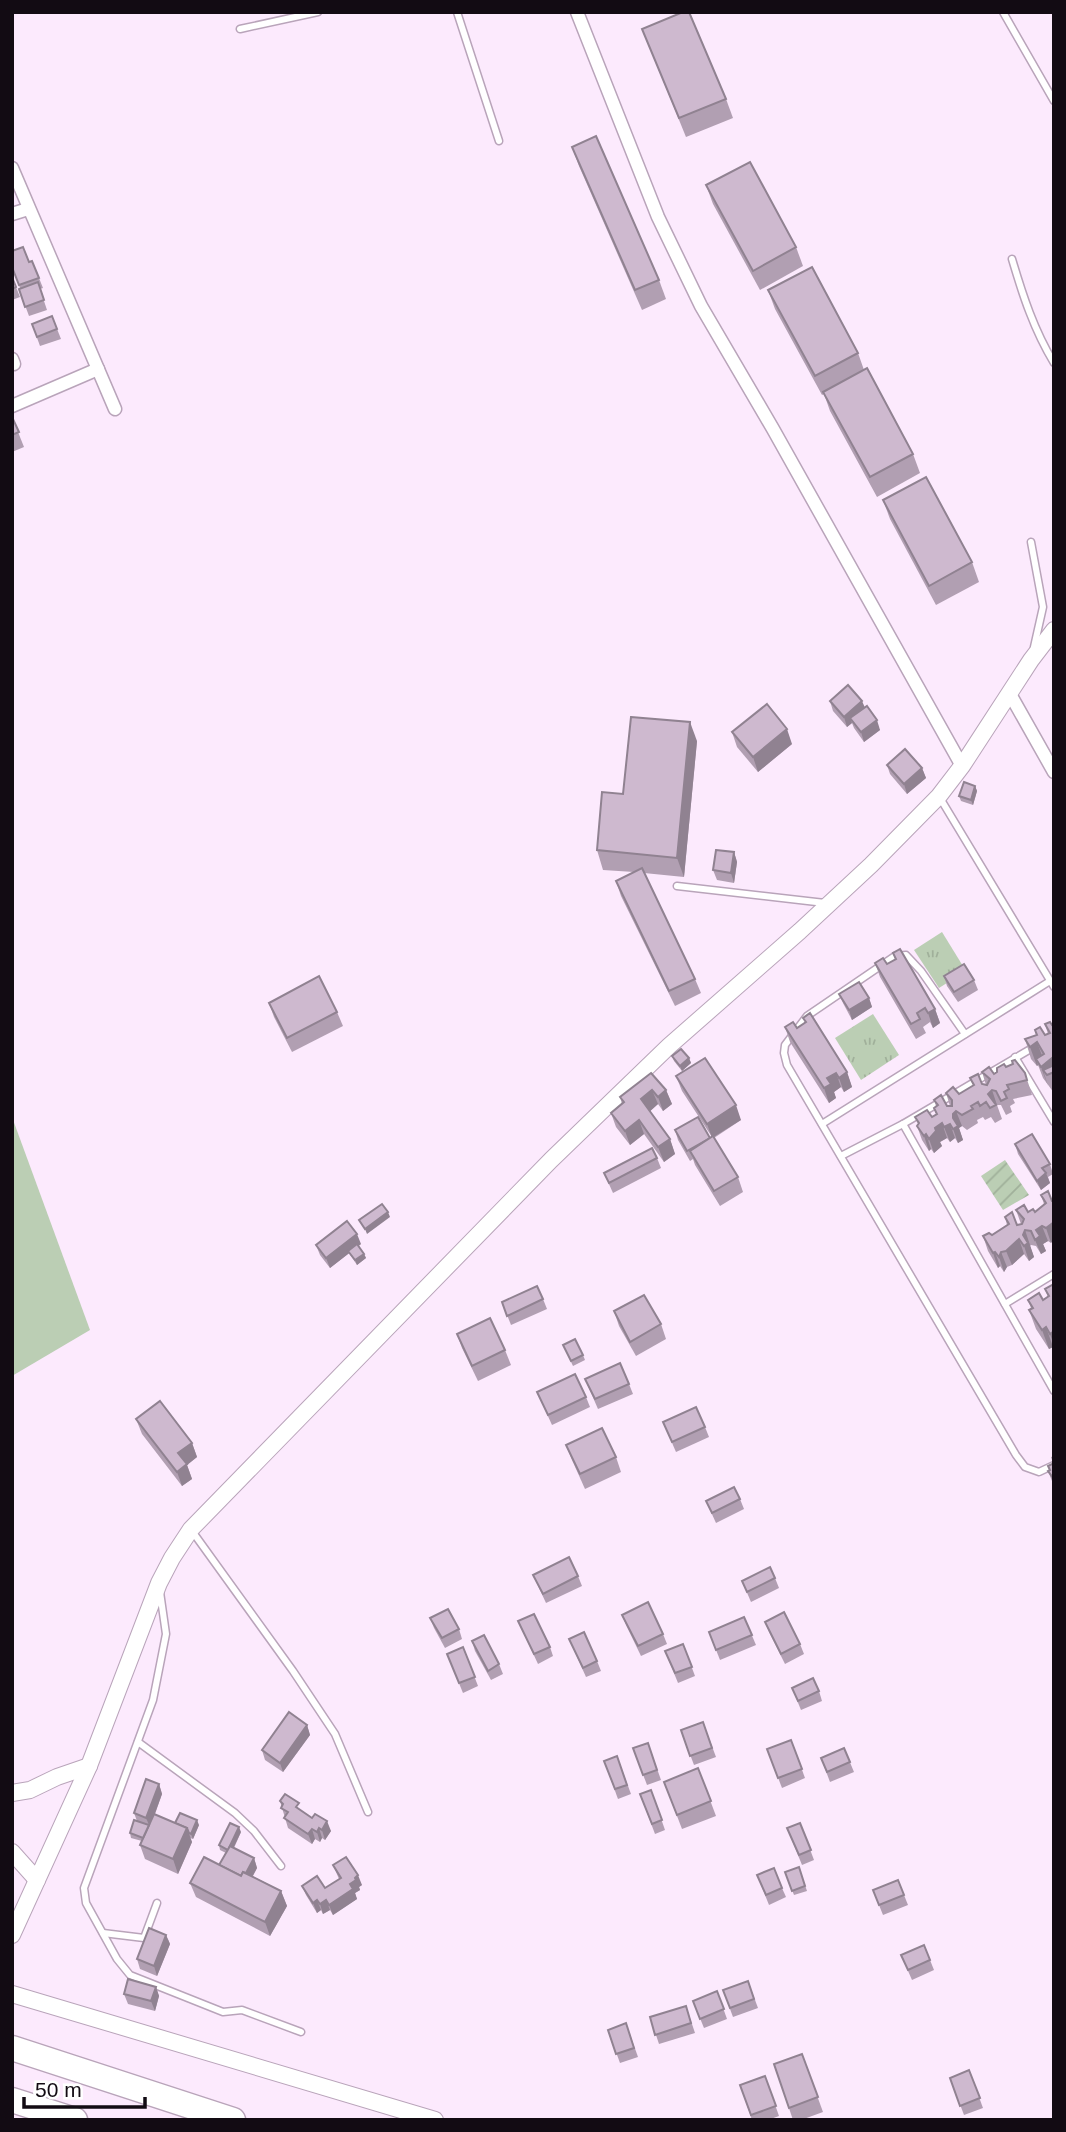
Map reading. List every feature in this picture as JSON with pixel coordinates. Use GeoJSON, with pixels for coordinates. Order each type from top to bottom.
{"type":"FeatureCollection","features":[{"type":"Feature","properties":{"kind":"highway"},"geometry":{"type":"LineString","coordinates":[[12,2048],[233,2120]]}},
{"type":"Feature","properties":{"kind":"highway"},"geometry":{"type":"LineString","coordinates":[[12,2100],[75,2120]]}},
{"type":"Feature","properties":{"kind":"street"},"geometry":{"type":"LineString","coordinates":[[578,12],[658,217],[701,306],[962,766]]}},
{"type":"Feature","properties":{"kind":"street"},"geometry":{"type":"LineString","coordinates":[[12,168],[115,409]]}},
{"type":"Feature","properties":{"kind":"street"},"geometry":{"type":"LineString","coordinates":[[12,214],[28,209]]}},
{"type":"Feature","properties":{"kind":"street"},"geometry":{"type":"LineString","coordinates":[[12,406],[98,369]]}},
{"type":"Feature","properties":{"kind":"street"},"geometry":{"type":"LineString","coordinates":[[12,1935],[89,1766],[159,1583],[191,1529],[551,1160],[669,1046],[830,904],[939,796],[1054,630]]}},
{"type":"Feature","properties":{"kind":"street"},"geometry":{"type":"LineString","coordinates":[[1010,694],[1054,772]]}},
{"type":"Feature","properties":{"kind":"street"},"geometry":{"type":"LineString","coordinates":[[12,1793],[30,1790],[89,1766]]}},
{"type":"Feature","properties":{"kind":"street"},"geometry":{"type":"LineString","coordinates":[[12,1852],[37,1880]]}},
{"type":"Feature","properties":{"kind":"street"},"geometry":{"type":"LineString","coordinates":[[12,1994],[435,2120]]}},
{"type":"Feature","properties":{"kind":"lane"},"geometry":{"type":"LineString","coordinates":[[240,29],[318,12]]}},
{"type":"Feature","properties":{"kind":"lane"},"geometry":{"type":"LineString","coordinates":[[457,12],[499,141]]}},
{"type":"Feature","properties":{"kind":"lane"},"geometry":{"type":"LineString","coordinates":[[1003,12],[1054,101]]}},
{"type":"Feature","properties":{"kind":"lane"},"geometry":{"type":"LineString","coordinates":[[1012,260],[1029,316],[1054,363]]}},
{"type":"Feature","properties":{"kind":"lane"},"geometry":{"type":"LineString","coordinates":[[1031,542],[1043,607],[1031,660]]}},
{"type":"Feature","properties":{"kind":"lane"},"geometry":{"type":"LineString","coordinates":[[822,1124],[965,1034],[1052,984],[939,796]]}},
{"type":"Feature","properties":{"kind":"lane"},"geometry":{"type":"LineString","coordinates":[[677,886],[830,904]]}},
{"type":"Feature","properties":{"kind":"lane"},"geometry":{"type":"LineString","coordinates":[[965,1034],[921,971],[906,955],[895,956],[807,1016],[785,1045],[784,1053],[787,1065],[1016,1455],[1026,1467],[1039,1472],[1054,1465]]}},
{"type":"Feature","properties":{"kind":"lane"},"geometry":{"type":"LineString","coordinates":[[841,1156],[903,1124],[1044,1041]]}},
{"type":"Feature","properties":{"kind":"lane"},"geometry":{"type":"LineString","coordinates":[[1015,1057],[1054,1122]]}},
{"type":"Feature","properties":{"kind":"lane"},"geometry":{"type":"LineString","coordinates":[[903,1124],[1054,1391]]}},
{"type":"Feature","properties":{"kind":"lane"},"geometry":{"type":"LineString","coordinates":[[1005,1304],[1054,1274]]}},
{"type":"Feature","properties":{"kind":"lane"},"geometry":{"type":"LineString","coordinates":[[191,1529],[335,1734],[368,1812]]}},
{"type":"Feature","properties":{"kind":"lane"},"geometry":{"type":"LineString","coordinates":[[159,1583],[166,1634],[153,1700],[84,1888],[86,1903],[117,1959],[130,1975],[223,2012],[242,2010],[302,2032]]}},
{"type":"Feature","properties":{"kind":"lane"},"geometry":{"type":"LineString","coordinates":[[138,1742],[234,1813],[254,1831],[281,1866]]}},
{"type":"Feature","properties":{"kind":"lane"},"geometry":{"type":"LineString","coordinates":[[103,1933],[144,1938],[158,1903]]}},
{"type":"Feature","properties":{"kind":"green space"},"geometry":{"type":"Polygon","coordinates":[[[942,932],[966,971],[939,988],[914,950],[942,932]]]}},
{"type":"Feature","properties":{"kind":"green space"},"geometry":{"type":"Polygon","coordinates":[[[873,1014],[899,1055],[861,1080],[835,1038],[873,1014]]]}},
{"type":"Feature","properties":{"kind":"green space"},"geometry":{"type":"Polygon","coordinates":[[[12,1117],[90,1330],[12,1376],[12,1117]]]}},
{"type":"Feature","properties":{"kind":"green space"},"geometry":{"type":"Polygon","coordinates":[[[1005,1160],[1029,1195],[1003,1210],[981,1176],[1005,1160]]]}},
{"type":"Feature","properties":{"kind":"building"},"geometry":{"type":"Polygon","coordinates":[[[689,12],[726,99],[679,118],[642,29],[689,12]]]}},
{"type":"Feature","properties":{"kind":"building"},"geometry":{"type":"Polygon","coordinates":[[[596,136],[659,280],[635,290],[572,147],[596,136]]]}},
{"type":"Feature","properties":{"kind":"building"},"geometry":{"type":"Polygon","coordinates":[[[750,162],[796,247],[753,271],[706,185],[750,162]]]}},
{"type":"Feature","properties":{"kind":"building"},"geometry":{"type":"Polygon","coordinates":[[[23,247],[39,278],[19,285],[12,267],[12,251],[23,247]]]}},
{"type":"Feature","properties":{"kind":"building"},"geometry":{"type":"Polygon","coordinates":[[[812,267],[858,353],[815,376],[768,290],[812,267]]]}},
{"type":"Feature","properties":{"kind":"building"},"geometry":{"type":"Polygon","coordinates":[[[38,282],[44,300],[25,307],[19,289],[38,282]]]}},
{"type":"Feature","properties":{"kind":"building"},"geometry":{"type":"Polygon","coordinates":[[[52,316],[57,329],[37,337],[32,324],[52,316]]]}},
{"type":"Feature","properties":{"kind":"building"},"geometry":{"type":"Polygon","coordinates":[[[867,368],[913,454],[870,477],[823,392],[867,368]]]}},
{"type":"Feature","properties":{"kind":"building"},"geometry":{"type":"Polygon","coordinates":[[[12,417],[19,432],[12,435],[12,417]]]}},
{"type":"Feature","properties":{"kind":"building"},"geometry":{"type":"Polygon","coordinates":[[[926,477],[972,562],[929,586],[883,500],[926,477]]]}},
{"type":"Feature","properties":{"kind":"building"},"geometry":{"type":"Polygon","coordinates":[[[848,685],[862,701],[844,717],[830,701],[848,685]]]}},
{"type":"Feature","properties":{"kind":"building"},"geometry":{"type":"Polygon","coordinates":[[[767,704],[787,729],[753,757],[732,732],[767,704]]]}},
{"type":"Feature","properties":{"kind":"building"},"geometry":{"type":"Polygon","coordinates":[[[867,706],[877,720],[861,732],[850,718],[867,706]]]}},
{"type":"Feature","properties":{"kind":"building"},"geometry":{"type":"Polygon","coordinates":[[[631,717],[690,722],[677,858],[597,850],[602,792],[623,794],[631,717]]]}},
{"type":"Feature","properties":{"kind":"building"},"geometry":{"type":"Polygon","coordinates":[[[905,749],[922,768],[904,784],[887,765],[905,749]]]}},
{"type":"Feature","properties":{"kind":"building"},"geometry":{"type":"Polygon","coordinates":[[[964,782],[975,786],[971,800],[959,796],[964,782]]]}},
{"type":"Feature","properties":{"kind":"building"},"geometry":{"type":"Polygon","coordinates":[[[716,850],[734,852],[731,873],[713,870],[716,850]]]}},
{"type":"Feature","properties":{"kind":"building"},"geometry":{"type":"Polygon","coordinates":[[[642,868],[695,979],[669,991],[616,881],[642,868]]]}},
{"type":"Feature","properties":{"kind":"building"},"geometry":{"type":"Polygon","coordinates":[[[900,949],[935,1009],[928,1013],[925,1008],[917,1013],[920,1019],[911,1024],[875,963],[883,958],[887,964],[896,959],[893,953],[900,949]]]}},
{"type":"Feature","properties":{"kind":"building"},"geometry":{"type":"Polygon","coordinates":[[[964,964],[974,980],[954,992],[944,976],[964,964]]]}},
{"type":"Feature","properties":{"kind":"building"},"geometry":{"type":"Polygon","coordinates":[[[319,976],[337,1012],[287,1038],[269,1003],[319,976]]]}},
{"type":"Feature","properties":{"kind":"building"},"geometry":{"type":"Polygon","coordinates":[[[859,982],[869,998],[849,1010],[839,994],[859,982]]]}},
{"type":"Feature","properties":{"kind":"building"},"geometry":{"type":"Polygon","coordinates":[[[810,1013],[847,1072],[839,1078],[836,1073],[827,1078],[831,1084],[824,1088],[785,1027],[793,1022],[797,1028],[806,1022],[803,1018],[810,1013]]]}},
{"type":"Feature","properties":{"kind":"building"},"geometry":{"type":"Polygon","coordinates":[[[1045,1024],[1054,1024],[1054,1061],[1052,1058],[1041,1067],[1036,1059],[1044,1054],[1037,1042],[1030,1047],[1025,1039],[1037,1035],[1035,1030],[1040,1027],[1045,1035],[1050,1033],[1045,1024]]]}},
{"type":"Feature","properties":{"kind":"building"},"geometry":{"type":"Polygon","coordinates":[[[681,1049],[689,1058],[680,1066],[672,1056],[681,1049]]]}},
{"type":"Feature","properties":{"kind":"building"},"geometry":{"type":"Polygon","coordinates":[[[705,1058],[736,1105],[707,1124],[676,1076],[705,1058]]]}},
{"type":"Feature","properties":{"kind":"building"},"geometry":{"type":"Polygon","coordinates":[[[1015,1060],[1027,1080],[1007,1085],[1009,1089],[1004,1092],[1007,1098],[1001,1101],[996,1091],[992,1090],[988,1094],[996,1105],[990,1108],[986,1102],[980,1106],[978,1102],[971,1106],[973,1109],[962,1115],[956,1111],[953,1118],[958,1126],[953,1129],[950,1124],[944,1127],[942,1123],[935,1128],[936,1131],[929,1139],[926,1134],[924,1136],[915,1117],[927,1110],[932,1117],[937,1114],[934,1108],[938,1105],[934,1100],[941,1095],[947,1106],[952,1106],[952,1100],[946,1093],[953,1087],[959,1094],[974,1085],[970,1078],[978,1074],[982,1084],[987,1085],[990,1079],[982,1072],[989,1067],[994,1074],[997,1068],[1004,1064],[1006,1067],[1013,1064],[1012,1061],[1015,1060]]]}},
{"type":"Feature","properties":{"kind":"building"},"geometry":{"type":"Polygon","coordinates":[[[1054,1065],[1054,1072],[1047,1075],[1043,1070],[1054,1065]]]}},
{"type":"Feature","properties":{"kind":"building"},"geometry":{"type":"Polygon","coordinates":[[[651,1073],[666,1090],[658,1097],[652,1090],[641,1099],[670,1139],[658,1147],[639,1120],[625,1131],[611,1113],[624,1102],[620,1097],[651,1073]]]}},
{"type":"Feature","properties":{"kind":"building"},"geometry":{"type":"Polygon","coordinates":[[[698,1117],[710,1138],[687,1151],[675,1130],[698,1117]]]}},
{"type":"Feature","properties":{"kind":"building"},"geometry":{"type":"Polygon","coordinates":[[[1032,1134],[1050,1164],[1042,1168],[1046,1173],[1037,1181],[1015,1144],[1032,1134]]]}},
{"type":"Feature","properties":{"kind":"building"},"geometry":{"type":"Polygon","coordinates":[[[713,1136],[738,1177],[714,1191],[690,1151],[713,1136]]]}},
{"type":"Feature","properties":{"kind":"building"},"geometry":{"type":"Polygon","coordinates":[[[652,1148],[657,1158],[609,1183],[604,1173],[652,1148]]]}},
{"type":"Feature","properties":{"kind":"building"},"geometry":{"type":"Polygon","coordinates":[[[1048,1191],[1054,1202],[1054,1222],[1046,1228],[1042,1226],[1036,1230],[1040,1236],[1035,1240],[1031,1231],[1025,1230],[1023,1235],[1028,1243],[1024,1246],[1019,1239],[1006,1251],[1001,1252],[999,1257],[993,1253],[983,1236],[989,1233],[992,1235],[1009,1224],[1005,1217],[1012,1212],[1017,1225],[1022,1224],[1024,1219],[1016,1210],[1024,1205],[1028,1212],[1033,1209],[1035,1212],[1046,1203],[1041,1195],[1048,1191]]]}},
{"type":"Feature","properties":{"kind":"building"},"geometry":{"type":"Polygon","coordinates":[[[382,1204],[388,1212],[365,1229],[359,1220],[382,1204]]]}},
{"type":"Feature","properties":{"kind":"building"},"geometry":{"type":"Polygon","coordinates":[[[347,1221],[357,1234],[326,1258],[316,1245],[347,1221]]]}},
{"type":"Feature","properties":{"kind":"building"},"geometry":{"type":"Polygon","coordinates":[[[357,1244],[364,1254],[355,1260],[348,1251],[357,1244]]]}},
{"type":"Feature","properties":{"kind":"building"},"geometry":{"type":"Polygon","coordinates":[[[1054,1284],[1054,1331],[1050,1334],[1046,1327],[1042,1330],[1029,1310],[1033,1308],[1028,1300],[1039,1293],[1043,1300],[1049,1296],[1045,1289],[1054,1284]]]}},
{"type":"Feature","properties":{"kind":"building"},"geometry":{"type":"Polygon","coordinates":[[[537,1286],[543,1299],[507,1316],[502,1302],[537,1286]]]}},
{"type":"Feature","properties":{"kind":"building"},"geometry":{"type":"Polygon","coordinates":[[[644,1295],[661,1324],[630,1342],[614,1311],[644,1295]]]}},
{"type":"Feature","properties":{"kind":"building"},"geometry":{"type":"Polygon","coordinates":[[[490,1318],[505,1350],[472,1366],[457,1334],[490,1318]]]}},
{"type":"Feature","properties":{"kind":"building"},"geometry":{"type":"Polygon","coordinates":[[[575,1339],[583,1355],[571,1361],[563,1345],[575,1339]]]}},
{"type":"Feature","properties":{"kind":"building"},"geometry":{"type":"Polygon","coordinates":[[[620,1363],[629,1384],[595,1399],[585,1379],[620,1363]]]}},
{"type":"Feature","properties":{"kind":"building"},"geometry":{"type":"Polygon","coordinates":[[[575,1374],[586,1397],[548,1415],[537,1392],[575,1374]]]}},
{"type":"Feature","properties":{"kind":"building"},"geometry":{"type":"Polygon","coordinates":[[[160,1401],[192,1443],[178,1453],[187,1464],[177,1472],[136,1419],[160,1401]]]}},
{"type":"Feature","properties":{"kind":"building"},"geometry":{"type":"Polygon","coordinates":[[[696,1407],[705,1427],[672,1442],[663,1422],[696,1407]]]}},
{"type":"Feature","properties":{"kind":"building"},"geometry":{"type":"Polygon","coordinates":[[[602,1428],[616,1457],[580,1474],[566,1445],[602,1428]]]}},
{"type":"Feature","properties":{"kind":"building"},"geometry":{"type":"Polygon","coordinates":[[[1054,1463],[1054,1479],[1048,1466],[1054,1463]]]}},
{"type":"Feature","properties":{"kind":"building"},"geometry":{"type":"Polygon","coordinates":[[[734,1487],[740,1499],[712,1513],[706,1501],[734,1487]]]}},
{"type":"Feature","properties":{"kind":"building"},"geometry":{"type":"Polygon","coordinates":[[[569,1557],[578,1576],[543,1594],[533,1575],[569,1557]]]}},
{"type":"Feature","properties":{"kind":"building"},"geometry":{"type":"Polygon","coordinates":[[[770,1567],[775,1578],[747,1592],[742,1581],[770,1567]]]}},
{"type":"Feature","properties":{"kind":"building"},"geometry":{"type":"Polygon","coordinates":[[[648,1602],[663,1634],[638,1646],[622,1615],[648,1602]]]}},
{"type":"Feature","properties":{"kind":"building"},"geometry":{"type":"Polygon","coordinates":[[[448,1609],[459,1629],[442,1638],[430,1618],[448,1609]]]}},
{"type":"Feature","properties":{"kind":"building"},"geometry":{"type":"Polygon","coordinates":[[[784,1612],[800,1644],[781,1654],[765,1622],[784,1612]]]}},
{"type":"Feature","properties":{"kind":"building"},"geometry":{"type":"Polygon","coordinates":[[[534,1614],[550,1647],[534,1654],[518,1621],[534,1614]]]}},
{"type":"Feature","properties":{"kind":"building"},"geometry":{"type":"Polygon","coordinates":[[[744,1617],[752,1635],[716,1650],[709,1632],[744,1617]]]}},
{"type":"Feature","properties":{"kind":"building"},"geometry":{"type":"Polygon","coordinates":[[[584,1632],[597,1661],[583,1668],[569,1639],[584,1632]]]}},
{"type":"Feature","properties":{"kind":"building"},"geometry":{"type":"Polygon","coordinates":[[[484,1635],[499,1664],[488,1671],[472,1641],[484,1635]]]}},
{"type":"Feature","properties":{"kind":"building"},"geometry":{"type":"Polygon","coordinates":[[[683,1644],[692,1667],[675,1673],[665,1651],[683,1644]]]}},
{"type":"Feature","properties":{"kind":"building"},"geometry":{"type":"Polygon","coordinates":[[[463,1647],[475,1677],[459,1683],[447,1654],[463,1647]]]}},
{"type":"Feature","properties":{"kind":"building"},"geometry":{"type":"Polygon","coordinates":[[[813,1678],[819,1691],[798,1701],[792,1688],[813,1678]]]}},
{"type":"Feature","properties":{"kind":"building"},"geometry":{"type":"Polygon","coordinates":[[[289,1712],[307,1725],[280,1763],[262,1750],[289,1712]]]}},
{"type":"Feature","properties":{"kind":"building"},"geometry":{"type":"Polygon","coordinates":[[[703,1722],[712,1748],[690,1756],[681,1730],[703,1722]]]}},
{"type":"Feature","properties":{"kind":"building"},"geometry":{"type":"Polygon","coordinates":[[[791,1740],[802,1769],[778,1778],[767,1749],[791,1740]]]}},
{"type":"Feature","properties":{"kind":"building"},"geometry":{"type":"Polygon","coordinates":[[[648,1743],[657,1770],[643,1775],[633,1748],[648,1743]]]}},
{"type":"Feature","properties":{"kind":"building"},"geometry":{"type":"Polygon","coordinates":[[[844,1748],[850,1762],[827,1772],[821,1758],[844,1748]]]}},
{"type":"Feature","properties":{"kind":"building"},"geometry":{"type":"Polygon","coordinates":[[[617,1756],[627,1785],[615,1789],[604,1761],[617,1756]]]}},
{"type":"Feature","properties":{"kind":"building"},"geometry":{"type":"Polygon","coordinates":[[[698,1768],[711,1801],[677,1815],[664,1782],[698,1768]]]}},
{"type":"Feature","properties":{"kind":"building"},"geometry":{"type":"Polygon","coordinates":[[[146,1779],[159,1784],[146,1818],[134,1813],[146,1779]]]}},
{"type":"Feature","properties":{"kind":"building"},"geometry":{"type":"Polygon","coordinates":[[[651,1790],[662,1820],[652,1824],[640,1794],[651,1790]]]}},
{"type":"Feature","properties":{"kind":"building"},"geometry":{"type":"Polygon","coordinates":[[[285,1794],[299,1803],[296,1807],[312,1818],[315,1814],[327,1821],[322,1830],[319,1828],[317,1832],[312,1829],[308,1834],[284,1818],[288,1812],[281,1808],[283,1804],[280,1801],[285,1794]]]}},
{"type":"Feature","properties":{"kind":"building"},"geometry":{"type":"Polygon","coordinates":[[[180,1813],[197,1820],[191,1834],[187,1828],[175,1823],[180,1813]]]}},
{"type":"Feature","properties":{"kind":"building"},"geometry":{"type":"Polygon","coordinates":[[[154,1814],[187,1828],[173,1859],[140,1845],[154,1814]]]}},
{"type":"Feature","properties":{"kind":"building"},"geometry":{"type":"Polygon","coordinates":[[[134,1820],[149,1825],[143,1838],[130,1833],[134,1820]]]}},
{"type":"Feature","properties":{"kind":"building"},"geometry":{"type":"Polygon","coordinates":[[[230,1823],[239,1827],[228,1850],[219,1845],[230,1823]]]}},
{"type":"Feature","properties":{"kind":"building"},"geometry":{"type":"Polygon","coordinates":[[[800,1823],[811,1850],[799,1855],[787,1828],[800,1823]]]}},
{"type":"Feature","properties":{"kind":"building"},"geometry":{"type":"Polygon","coordinates":[[[230,1846],[254,1858],[246,1873],[243,1872],[241,1876],[219,1865],[230,1846]]]}},
{"type":"Feature","properties":{"kind":"building"},"geometry":{"type":"Polygon","coordinates":[[[204,1857],[241,1876],[243,1872],[281,1891],[265,1922],[190,1883],[204,1857]]]}},
{"type":"Feature","properties":{"kind":"building"},"geometry":{"type":"Polygon","coordinates":[[[346,1857],[358,1875],[350,1884],[353,1889],[329,1905],[326,1900],[320,1904],[317,1900],[313,1903],[302,1886],[317,1876],[325,1888],[341,1878],[333,1865],[346,1857]]]}},
{"type":"Feature","properties":{"kind":"building"},"geometry":{"type":"Polygon","coordinates":[[[799,1867],[805,1886],[792,1891],[785,1872],[799,1867]]]}},
{"type":"Feature","properties":{"kind":"building"},"geometry":{"type":"Polygon","coordinates":[[[774,1868],[782,1888],[766,1895],[757,1875],[774,1868]]]}},
{"type":"Feature","properties":{"kind":"building"},"geometry":{"type":"Polygon","coordinates":[[[898,1880],[904,1895],[879,1905],[873,1890],[898,1880]]]}},
{"type":"Feature","properties":{"kind":"building"},"geometry":{"type":"Polygon","coordinates":[[[149,1928],[166,1935],[154,1966],[137,1959],[149,1928]]]}},
{"type":"Feature","properties":{"kind":"building"},"geometry":{"type":"Polygon","coordinates":[[[924,1945],[930,1960],[908,1970],[901,1955],[924,1945]]]}},
{"type":"Feature","properties":{"kind":"building"},"geometry":{"type":"Polygon","coordinates":[[[128,1979],[156,1987],[151,2001],[124,1994],[128,1979]]]}},
{"type":"Feature","properties":{"kind":"building"},"geometry":{"type":"Polygon","coordinates":[[[748,1981],[754,1999],[730,2008],[723,1990],[748,1981]]]}},
{"type":"Feature","properties":{"kind":"building"},"geometry":{"type":"Polygon","coordinates":[[[717,1991],[724,2009],[700,2019],[693,2001],[717,1991]]]}},
{"type":"Feature","properties":{"kind":"building"},"geometry":{"type":"Polygon","coordinates":[[[686,2006],[691,2023],[655,2035],[650,2017],[686,2006]]]}},
{"type":"Feature","properties":{"kind":"building"},"geometry":{"type":"Polygon","coordinates":[[[626,2023],[634,2048],[616,2054],[608,2030],[626,2023]]]}},
{"type":"Feature","properties":{"kind":"building"},"geometry":{"type":"Polygon","coordinates":[[[802,2054],[818,2097],[789,2108],[774,2064],[802,2054]]]}},
{"type":"Feature","properties":{"kind":"building"},"geometry":{"type":"Polygon","coordinates":[[[969,2070],[980,2098],[960,2106],[950,2078],[969,2070]]]}},
{"type":"Feature","properties":{"kind":"building"},"geometry":{"type":"Polygon","coordinates":[[[765,2076],[776,2106],[751,2115],[740,2085],[765,2076]]]}}]}
